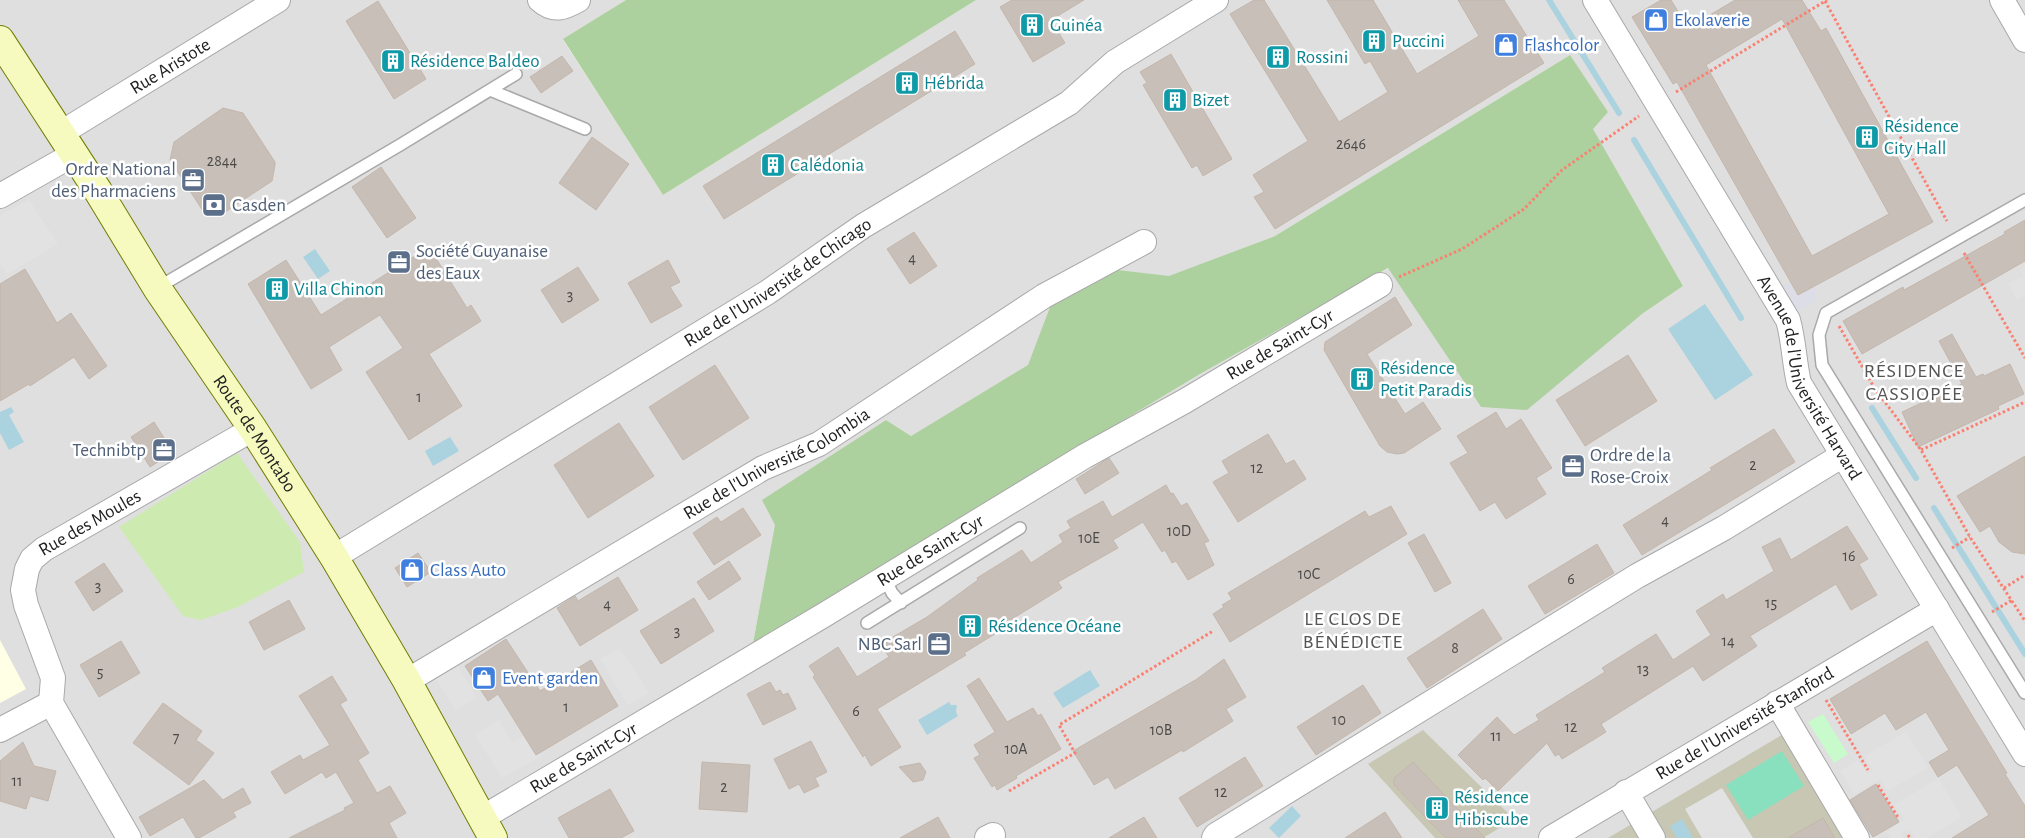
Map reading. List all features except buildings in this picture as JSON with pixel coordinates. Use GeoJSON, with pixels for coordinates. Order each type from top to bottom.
{"type":"FeatureCollection","features":[{"type":"Feature","properties":{"kind":"main road","name":"Route de Montabo"},"geometry":{"type":"LineString","coordinates":[[0,40],[67,143],[157,288],[253,429],[334,558],[407,681],[488,828]]}},
{"type":"Feature","properties":{"kind":"street","name":"Rue Aristote"},"geometry":{"type":"LineString","coordinates":[[0,196],[67,143],[278,0]]}},
{"type":"Feature","properties":{"kind":"street"},"geometry":{"type":"LineString","coordinates":[[540,0],[547,6],[558,8],[578,0]]}},
{"type":"Feature","properties":{"kind":"street","name":"Rue de l’Université de Chicago"},"geometry":{"type":"LineString","coordinates":[[334,558],[768,292],[863,226],[1069,103],[1115,62],[1216,0]]}},
{"type":"Feature","properties":{"kind":"street","name":"Avenue de l'Université Harvard"},"geometry":{"type":"LineString","coordinates":[[1594,0],[1648,110],[1788,320],[1794,340],[1795,365],[1799,383],[2025,754]]}},
{"type":"Feature","properties":{"kind":"street"},"geometry":{"type":"LineString","coordinates":[[2002,0],[2025,40]]}},
{"type":"Feature","properties":{"kind":"street","name":"Rue de l'Université Colombia"},"geometry":{"type":"LineString","coordinates":[[407,681],[763,468],[819,444],[1044,296],[1144,242]]}},
{"type":"Feature","properties":{"kind":"street","name":"Rue de Saint-Cyr"},"geometry":{"type":"LineString","coordinates":[[488,828],[885,578],[1085,456],[1185,401],[1380,285]]}},
{"type":"Feature","properties":{"kind":"street","name":"Rue des Moules"},"geometry":{"type":"LineString","coordinates":[[50,703],[53,678],[26,606],[23,590],[27,569],[32,559],[44,549],[253,429]]}},
{"type":"Feature","properties":{"kind":"street"},"geometry":{"type":"LineString","coordinates":[[1214,838],[1637,576],[1724,528],[1844,455]]}},
{"type":"Feature","properties":{"kind":"street","name":"Rue de l'Université Stanford"},"geometry":{"type":"LineString","coordinates":[[1551,838],[1937,608]]}},
{"type":"Feature","properties":{"kind":"street"},"geometry":{"type":"LineString","coordinates":[[0,730],[50,703],[129,838]]}},
{"type":"Feature","properties":{"kind":"street"},"geometry":{"type":"LineString","coordinates":[[1777,703],[1857,838]]}},
{"type":"Feature","properties":{"kind":"street"},"geometry":{"type":"LineString","coordinates":[[1626,792],[1653,838]]}},
{"type":"Feature","properties":{"kind":"lane"},"geometry":{"type":"LineString","coordinates":[[157,288],[516,74]]}},
{"type":"Feature","properties":{"kind":"lane"},"geometry":{"type":"LineString","coordinates":[[490,90],[585,129]]}},
{"type":"Feature","properties":{"kind":"lane"},"geometry":{"type":"LineString","coordinates":[[2025,200],[1826,314],[1819,335],[1822,365],[2025,693]]}},
{"type":"Feature","properties":{"kind":"lane"},"geometry":{"type":"LineString","coordinates":[[867,623],[1020,528]]}},
{"type":"Feature","properties":{"kind":"lane"},"geometry":{"type":"LineString","coordinates":[[885,578],[892,593],[901,603]]}},
{"type":"Feature","properties":{"kind":"path"},"geometry":{"type":"LineString","coordinates":[[1380,285],[1462,249],[1524,209],[1562,170],[1648,110],[1826,0],[1947,221]]}},
{"type":"Feature","properties":{"kind":"path"},"geometry":{"type":"LineString","coordinates":[[1964,252],[2025,358]]}},
{"type":"Feature","properties":{"kind":"path"},"geometry":{"type":"LineString","coordinates":[[1836,320],[1875,389],[1921,450],[1970,537],[2025,621]]}},
{"type":"Feature","properties":{"kind":"path"},"geometry":{"type":"LineString","coordinates":[[1921,450],[2025,402]]}},
{"type":"Feature","properties":{"kind":"path"},"geometry":{"type":"LineString","coordinates":[[1947,551],[1970,537]]}},
{"type":"Feature","properties":{"kind":"path"},"geometry":{"type":"LineString","coordinates":[[2004,588],[2025,575]]}},
{"type":"Feature","properties":{"kind":"path"},"geometry":{"type":"LineString","coordinates":[[1987,614],[2012,600]]}},
{"type":"Feature","properties":{"kind":"path"},"geometry":{"type":"LineString","coordinates":[[1008,791],[1075,753],[1059,725],[1213,631]]}},
{"type":"Feature","properties":{"kind":"path"},"geometry":{"type":"LineString","coordinates":[[1821,693],[1868,770]]}},
{"type":"Feature","properties":{"kind":"path"},"geometry":{"type":"LineString","coordinates":[[1878,785],[1899,820]]}},
{"type":"Feature","properties":{"kind":"shaded area"},"geometry":{"type":"Polygon","coordinates":[[[0,0],[626,0],[563,40],[663,195],[976,0],[2025,0],[2025,838],[0,838],[0,0]],[[1570,55],[1275,236],[1169,277],[1118,270],[1050,307],[1029,365],[911,436],[886,420],[763,500],[776,525],[753,642],[1200,374],[1389,268],[1481,407],[1642,314],[1683,286],[1592,128],[1570,55]]]}},
{"type":"Feature","properties":{"kind":"shaded area"},"geometry":{"type":"Polygon","coordinates":[[[29,200],[58,244],[7,274],[0,264],[0,215],[29,200]]]}},
{"type":"Feature","properties":{"kind":"shaded area"},"geometry":{"type":"Polygon","coordinates":[[[2025,267],[2025,295],[2017,300],[2008,283],[2024,276],[2020,270],[2025,267]]]}},
{"type":"Feature","properties":{"kind":"shaded area"},"geometry":{"type":"Polygon","coordinates":[[[1790,282],[1798,295],[1814,286],[1817,300],[1794,313],[1779,288],[1790,282]]]}},
{"type":"Feature","properties":{"kind":"shaded area"},"geometry":{"type":"Polygon","coordinates":[[[0,640],[26,689],[0,703],[0,640]]]}},
{"type":"Feature","properties":{"kind":"shaded area"},"geometry":{"type":"Polygon","coordinates":[[[620,648],[649,693],[628,705],[600,659],[620,648]]]}},
{"type":"Feature","properties":{"kind":"shaded area"},"geometry":{"type":"Polygon","coordinates":[[[457,664],[477,698],[455,710],[435,677],[457,664]]]}},
{"type":"Feature","properties":{"kind":"shaded area"},"geometry":{"type":"Polygon","coordinates":[[[499,720],[513,743],[528,734],[542,756],[502,778],[475,735],[499,720]]]}},
{"type":"Feature","properties":{"kind":"shaded area"},"geometry":{"type":"Polygon","coordinates":[[[1423,730],[1514,819],[1483,838],[1435,838],[1368,764],[1423,730]]]}},
{"type":"Feature","properties":{"kind":"shaded area"},"geometry":{"type":"Polygon","coordinates":[[[1906,732],[1928,768],[1887,791],[1880,780],[1854,794],[1840,771],[1858,760],[1867,774],[1873,771],[1864,756],[1906,732]]]}},
{"type":"Feature","properties":{"kind":"shaded area"},"geometry":{"type":"Polygon","coordinates":[[[1785,733],[1849,838],[1608,838],[1785,733]]]}},
{"type":"Feature","properties":{"kind":"shaded area"},"geometry":{"type":"Polygon","coordinates":[[[1938,778],[1962,817],[1927,838],[1915,838],[1910,830],[1902,833],[1905,838],[1891,838],[1887,832],[1904,819],[1895,805],[1938,778]]]}},
{"type":"Feature","properties":{"kind":"shaded area"},"geometry":{"type":"Polygon","coordinates":[[[1722,788],[1753,838],[1702,838],[1685,809],[1722,788]]]}},
{"type":"Feature","properties":{"kind":"green space"},"geometry":{"type":"Polygon","coordinates":[[[626,0],[976,0],[663,195],[563,39],[626,0]]]}},
{"type":"Feature","properties":{"kind":"green space"},"geometry":{"type":"Polygon","coordinates":[[[1570,55],[1608,112],[1593,129],[1683,286],[1642,314],[1527,410],[1481,407],[1388,268],[1200,374],[753,643],[775,525],[762,500],[886,420],[911,436],[1028,365],[1050,307],[1118,270],[1169,276],[1275,236],[1570,55]]]}},
{"type":"Feature","properties":{"kind":"green space"},"geometry":{"type":"Polygon","coordinates":[[[237,453],[300,542],[304,572],[238,607],[201,620],[183,616],[119,527],[237,453]]]}},
{"type":"Feature","properties":{"kind":"green space"},"geometry":{"type":"Polygon","coordinates":[[[1823,714],[1848,754],[1834,763],[1808,722],[1823,714]]]}},
{"type":"Feature","properties":{"kind":"green space"},"geometry":{"type":"Polygon","coordinates":[[[1782,751],[1804,786],[1748,820],[1726,785],[1782,751]]]}},
{"type":"Feature","properties":{"kind":"water"},"geometry":{"type":"Polygon","coordinates":[[[315,249],[330,271],[318,279],[303,257],[315,249]]]}},
{"type":"Feature","properties":{"kind":"water"},"geometry":{"type":"Polygon","coordinates":[[[1705,304],[1753,375],[1715,400],[1668,329],[1705,304]]]}},
{"type":"Feature","properties":{"kind":"water"},"geometry":{"type":"Polygon","coordinates":[[[11,407],[14,412],[9,415],[24,442],[9,450],[0,433],[0,412],[11,407]]]}},
{"type":"Feature","properties":{"kind":"water"},"geometry":{"type":"Polygon","coordinates":[[[450,437],[459,451],[433,466],[425,451],[450,437]]]}},
{"type":"Feature","properties":{"kind":"water"},"geometry":{"type":"Polygon","coordinates":[[[1090,670],[1100,686],[1063,708],[1053,693],[1090,670]]]}},
{"type":"Feature","properties":{"kind":"water"},"geometry":{"type":"Polygon","coordinates":[[[949,702],[951,705],[957,705],[956,712],[958,716],[927,735],[918,720],[949,702]]]}},
{"type":"Feature","properties":{"kind":"water"},"geometry":{"type":"Polygon","coordinates":[[[1292,806],[1301,816],[1279,838],[1269,828],[1292,806]]]}},
{"type":"Feature","properties":{"kind":"water"},"geometry":{"type":"Polygon","coordinates":[[[1682,819],[1693,838],[1677,838],[1670,826],[1682,819]]]}},
{"type":"Feature","properties":{"kind":"waterway"},"geometry":{"type":"LineString","coordinates":[[1549,0],[1619,113]]}},
{"type":"Feature","properties":{"kind":"waterway"},"geometry":{"type":"LineString","coordinates":[[1634,140],[1741,318]]}},
{"type":"Feature","properties":{"kind":"waterway"},"geometry":{"type":"LineString","coordinates":[[1872,408],[1916,478]]}},
{"type":"Feature","properties":{"kind":"waterway"},"geometry":{"type":"LineString","coordinates":[[1934,508],[2025,654]]}},
{"type":"Feature","properties":{"kind":"place","name":"Ekolaverie"},"geometry":{"type":"Point","coordinates":[1656,20]}},
{"type":"Feature","properties":{"kind":"place","name":"Guinéa"},"geometry":{"type":"Point","coordinates":[1032,25]}},
{"type":"Feature","properties":{"kind":"place","name":"Puccini"},"geometry":{"type":"Point","coordinates":[1374,41]}},
{"type":"Feature","properties":{"kind":"place","name":"Flashcolor"},"geometry":{"type":"Point","coordinates":[1506,45]}},
{"type":"Feature","properties":{"kind":"place","name":"Rossini"},"geometry":{"type":"Point","coordinates":[1278,57]}},
{"type":"Feature","properties":{"kind":"place","name":"Résidence Baldeo"},"geometry":{"type":"Point","coordinates":[393,61]}},
{"type":"Feature","properties":{"kind":"place","name":"Hébrida"},"geometry":{"type":"Point","coordinates":[907,83]}},
{"type":"Feature","properties":{"kind":"place","name":"Bizet"},"geometry":{"type":"Point","coordinates":[1175,100]}},
{"type":"Feature","properties":{"kind":"place","name":"Résidence City Hall"},"geometry":{"type":"Point","coordinates":[1867,137]}},
{"type":"Feature","properties":{"kind":"place","name":"Calédonia"},"geometry":{"type":"Point","coordinates":[773,165]}},
{"type":"Feature","properties":{"kind":"place","name":"Ordre National des Pharmaciens"},"geometry":{"type":"Point","coordinates":[193,180]}},
{"type":"Feature","properties":{"kind":"place","name":"Casden"},"geometry":{"type":"Point","coordinates":[214,205]}},
{"type":"Feature","properties":{"kind":"place","name":"Société Guyanaise des Eaux"},"geometry":{"type":"Point","coordinates":[399,262]}},
{"type":"Feature","properties":{"kind":"place","name":"Villa Chinon"},"geometry":{"type":"Point","coordinates":[277,289]}},
{"type":"Feature","properties":{"kind":"place","name":"Résidence Petit Paradis"},"geometry":{"type":"Point","coordinates":[1362,379]}},
{"type":"Feature","properties":{"kind":"place","name":"Technibtp"},"geometry":{"type":"Point","coordinates":[164,450]}},
{"type":"Feature","properties":{"kind":"place","name":"Ordre de la Rose-Croix"},"geometry":{"type":"Point","coordinates":[1573,466]}},
{"type":"Feature","properties":{"kind":"place","name":"Class Auto"},"geometry":{"type":"Point","coordinates":[412,570]}},
{"type":"Feature","properties":{"kind":"place","name":"Résidence Océane"},"geometry":{"type":"Point","coordinates":[970,626]}},
{"type":"Feature","properties":{"kind":"place","name":"NBC Sarl"},"geometry":{"type":"Point","coordinates":[939,644]}},
{"type":"Feature","properties":{"kind":"place","name":"Event garden"},"geometry":{"type":"Point","coordinates":[484,678]}},
{"type":"Feature","properties":{"kind":"place","name":"Résidence Hibiscube"},"geometry":{"type":"Point","coordinates":[1437,808]}},
{"type":"Feature","properties":{"kind":"district","name":"RÉSIDENCE CASSIOPÉE"},"geometry":{"type":"Point","coordinates":[1914,382]}},
{"type":"Feature","properties":{"kind":"district","name":"LE CLOS DE BÉNÉDICTE"},"geometry":{"type":"Point","coordinates":[1353,630]}}]}
